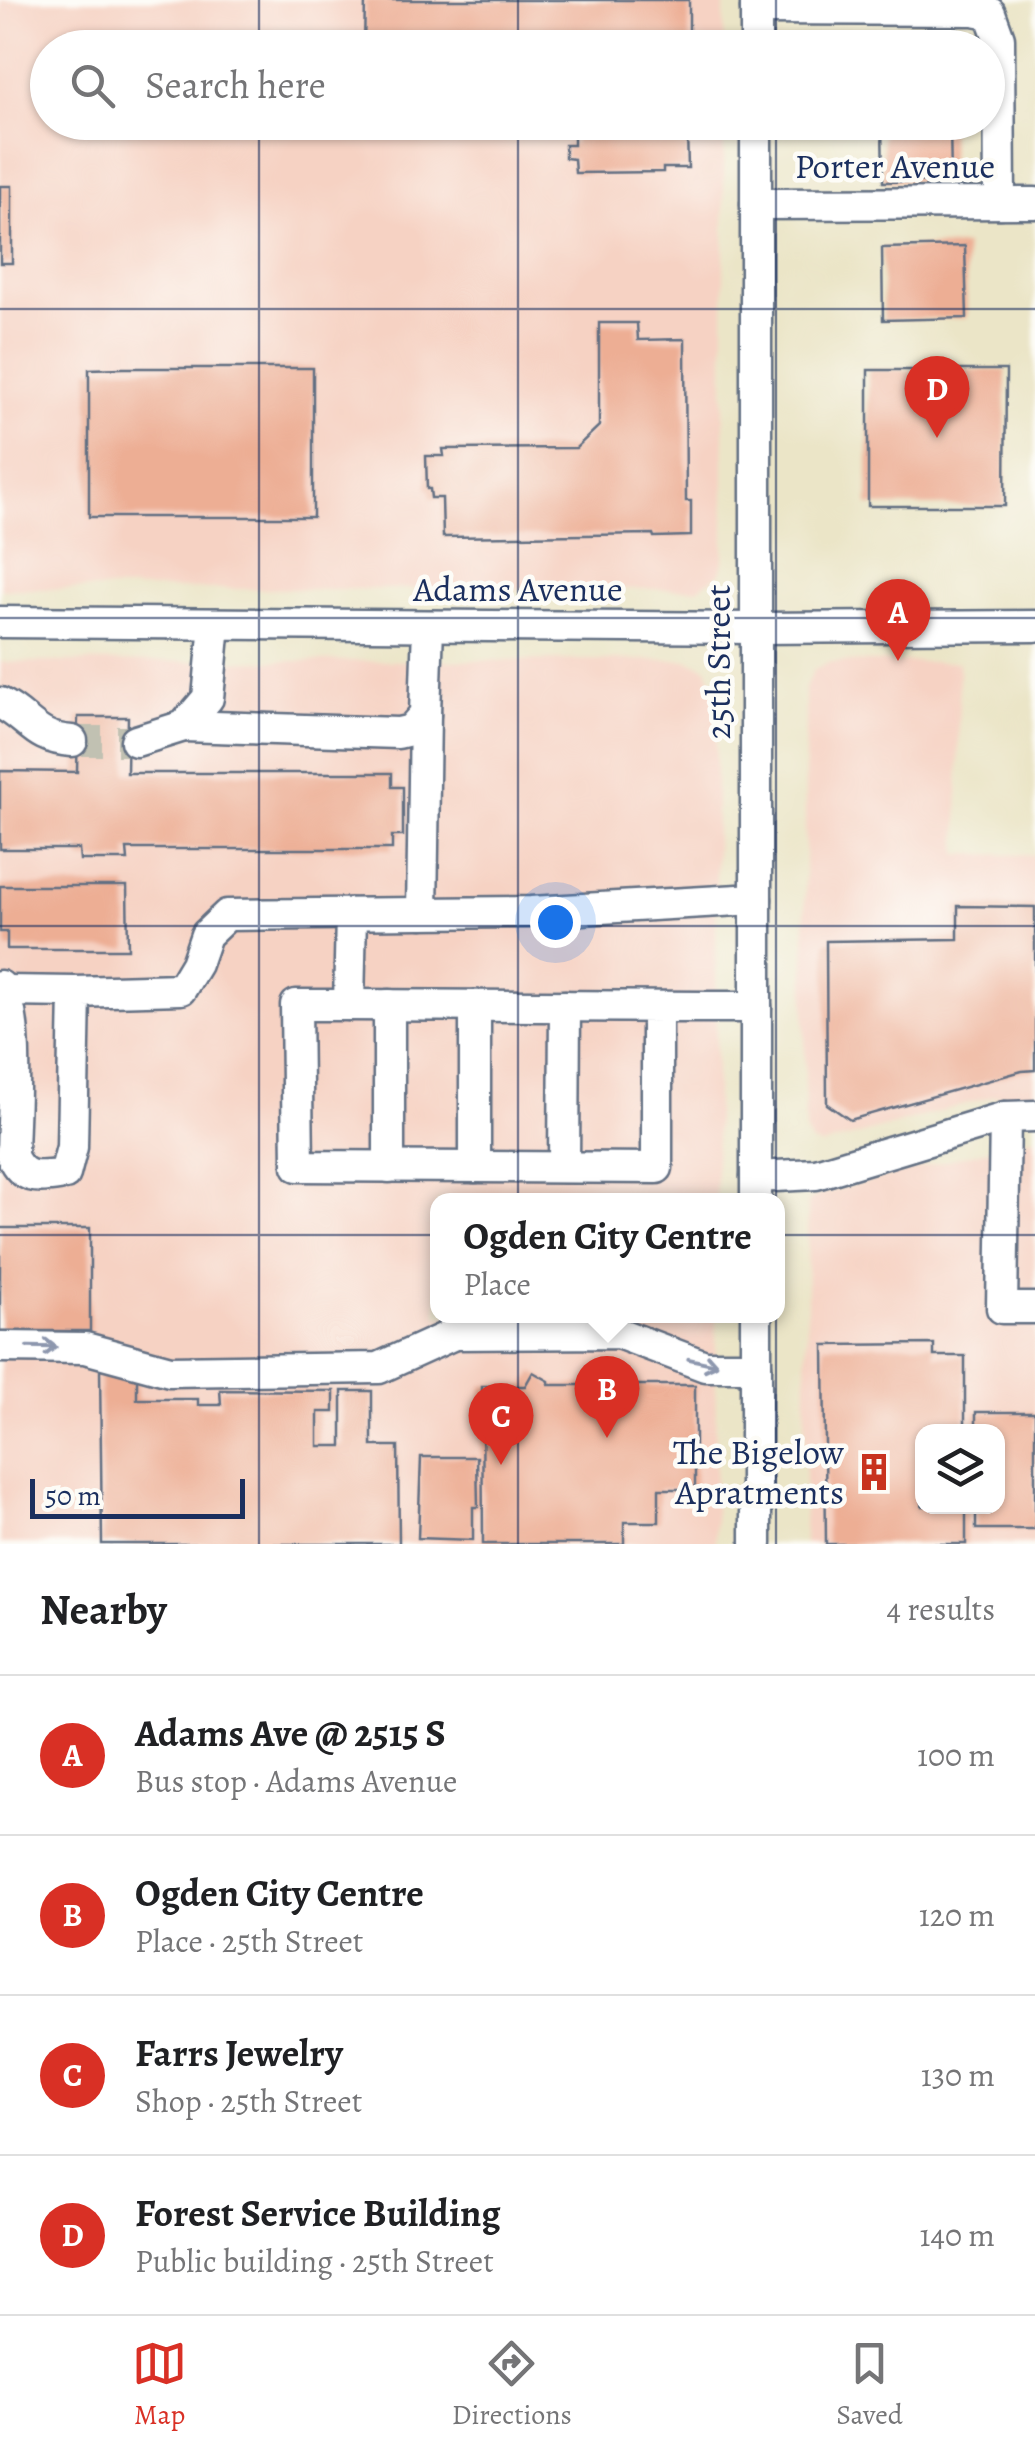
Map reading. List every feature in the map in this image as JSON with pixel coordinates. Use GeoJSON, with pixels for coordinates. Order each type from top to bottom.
{"type":"FeatureCollection","features":[{"type":"Feature","properties":{"kind":"street"},"geometry":{"type":"LineString","coordinates":[[756,30],[756,4],[973,10],[990,13],[996,30]]}},
{"type":"Feature","properties":{"kind":"street","name":"25th Street"},"geometry":{"type":"LineString","coordinates":[[756,140],[756,1189]]}},
{"type":"Feature","properties":{"kind":"street"},"geometry":{"type":"LineString","coordinates":[[1000,140],[1000,203]]}},
{"type":"Feature","properties":{"kind":"street","name":"Porter Avenue"},"geometry":{"type":"LineString","coordinates":[[756,204],[1035,203]]}},
{"type":"Feature","properties":{"kind":"street","name":"Adams Avenue"},"geometry":{"type":"LineString","coordinates":[[0,622],[756,628],[1035,626]]}},
{"type":"Feature","properties":{"kind":"street"},"geometry":{"type":"LineString","coordinates":[[184,726],[208,698],[215,624]]}},
{"type":"Feature","properties":{"kind":"street"},"geometry":{"type":"LineString","coordinates":[[422,913],[428,626]]}},
{"type":"Feature","properties":{"kind":"street"},"geometry":{"type":"LineString","coordinates":[[0,703],[33,730],[52,740],[72,741]]}},
{"type":"Feature","properties":{"kind":"street"},"geometry":{"type":"LineString","coordinates":[[136,741],[184,726],[398,733],[411,730],[425,714]]}},
{"type":"Feature","properties":{"kind":"street"},"geometry":{"type":"LineString","coordinates":[[75,992],[72,1147],[65,1174],[32,1178],[18,1170],[12,1156],[13,1016],[2,989],[182,989],[206,934],[227,915],[531,912],[756,900]]}},
{"type":"Feature","properties":{"kind":"street"},"geometry":{"type":"LineString","coordinates":[[349,1005],[351,914]]}},
{"type":"Feature","properties":{"kind":"street"},"geometry":{"type":"LineString","coordinates":[[657,1007],[657,1168],[298,1166],[296,1005],[565,1006],[756,1008]]}},
{"type":"Feature","properties":{"kind":"street"},"geometry":{"type":"LineString","coordinates":[[389,1005],[389,1166]]}},
{"type":"Feature","properties":{"kind":"street"},"geometry":{"type":"LineString","coordinates":[[474,1006],[474,1167]]}},
{"type":"Feature","properties":{"kind":"street"},"geometry":{"type":"LineString","coordinates":[[564,1167],[565,1006]]}},
{"type":"Feature","properties":{"kind":"street"},"geometry":{"type":"LineString","coordinates":[[756,1189],[1020,1116],[1002,1308],[1035,1308]]}},
{"type":"Feature","properties":{"kind":"street"},"geometry":{"type":"LineString","coordinates":[[756,1323],[756,1544]]}},
{"type":"Feature","properties":{"kind":"street"},"geometry":{"type":"LineString","coordinates":[[0,1346],[85,1348],[170,1372],[379,1368],[454,1325],[618,1332],[704,1366],[756,1366]]}},
{"type":"Feature","properties":{"kind":"shaded area"},"geometry":{"type":"Polygon","coordinates":[[[0,0],[724,0],[724,30],[30,30],[30,140],[724,140],[724,563],[719,574],[697,589],[0,589],[0,0]]]}},
{"type":"Feature","properties":{"kind":"shaded area"},"geometry":{"type":"Polygon","coordinates":[[[687,660],[707,668],[716,690],[716,1193],[430,1193],[430,1323],[716,1323],[715,1544],[0,1544],[0,662],[687,660]]]}},
{"type":"Feature","properties":{"kind":"shaded area"},"geometry":{"type":"Polygon","coordinates":[[[830,662],[959,662],[958,854],[1035,855],[1035,1096],[993,1096],[821,1146],[812,1143],[805,1131],[805,688],[814,670],[830,662]]]}},
{"type":"Feature","properties":{"kind":"shaded area"},"geometry":{"type":"Polygon","coordinates":[[[1035,1137],[1035,1544],[804,1544],[808,1202],[818,1195],[1035,1137]]]}},
{"type":"Feature","properties":{"kind":"building"},"geometry":{"type":"Polygon","coordinates":[[[365,0],[689,0],[689,30],[364,30],[365,0]]]}},
{"type":"Feature","properties":{"kind":"building"},"geometry":{"type":"Polygon","coordinates":[[[574,140],[687,140],[688,168],[575,173],[574,159],[565,158],[565,145],[574,145],[574,140]]]}},
{"type":"Feature","properties":{"kind":"building"},"geometry":{"type":"Polygon","coordinates":[[[882,140],[950,140],[951,181],[883,182],[882,140]]]}},
{"type":"Feature","properties":{"kind":"building"},"geometry":{"type":"Polygon","coordinates":[[[0,186],[12,186],[12,263],[0,263],[0,186]]]}},
{"type":"Feature","properties":{"kind":"building"},"geometry":{"type":"Polygon","coordinates":[[[965,246],[967,318],[883,320],[882,248],[965,246]]]}},
{"type":"Feature","properties":{"kind":"building"},"geometry":{"type":"Polygon","coordinates":[[[599,323],[637,323],[638,340],[685,339],[686,501],[691,501],[691,536],[443,537],[442,498],[431,498],[427,489],[426,456],[444,456],[443,449],[576,448],[599,426],[599,323]]]}},
{"type":"Feature","properties":{"kind":"building"},"geometry":{"type":"Polygon","coordinates":[[[313,368],[313,517],[89,517],[89,369],[313,368]]]}},
{"type":"Feature","properties":{"kind":"building"},"geometry":{"type":"Polygon","coordinates":[[[868,370],[1006,370],[1005,506],[868,506],[868,370]]]}},
{"type":"Feature","properties":{"kind":"building"},"geometry":{"type":"Polygon","coordinates":[[[78,717],[128,717],[127,773],[392,773],[392,787],[403,787],[403,836],[392,836],[392,849],[127,849],[128,860],[80,860],[79,849],[0,849],[0,771],[77,772],[78,717]]]}},
{"type":"Feature","properties":{"kind":"building"},"geometry":{"type":"Polygon","coordinates":[[[0,886],[127,886],[128,949],[7,949],[7,932],[0,932],[0,886]]]}},
{"type":"Feature","properties":{"kind":"building"},"geometry":{"type":"Polygon","coordinates":[[[958,906],[1035,907],[1035,1070],[850,1120],[827,1104],[826,941],[958,939],[958,906]]]}},
{"type":"Feature","properties":{"kind":"building"},"geometry":{"type":"Polygon","coordinates":[[[0,1228],[90,1228],[90,1331],[0,1331],[0,1228]]]}},
{"type":"Feature","properties":{"kind":"building","name":"The Bigelow Apratments"},"geometry":{"type":"Polygon","coordinates":[[[934,1344],[934,1356],[965,1356],[965,1424],[915,1424],[915,1514],[966,1514],[966,1544],[826,1544],[824,1345],[934,1344]]]}},
{"type":"Feature","properties":{"kind":"building"},"geometry":{"type":"Polygon","coordinates":[[[100,1369],[137,1374],[137,1399],[198,1399],[198,1405],[221,1405],[220,1390],[334,1391],[334,1412],[318,1412],[318,1446],[342,1446],[342,1391],[372,1391],[372,1446],[398,1446],[399,1544],[102,1544],[100,1369]]]}},
{"type":"Feature","properties":{"kind":"building"},"geometry":{"type":"Polygon","coordinates":[[[533,1372],[549,1381],[549,1385],[695,1385],[695,1489],[659,1489],[659,1522],[624,1522],[624,1544],[483,1544],[482,1386],[525,1386],[533,1372]]]}},
{"type":"Feature","properties":{"kind":"building"},"geometry":{"type":"Polygon","coordinates":[[[976,1412],[1035,1412],[1035,1529],[976,1529],[976,1514],[1005,1514],[1005,1424],[976,1424],[976,1412]]]}},
{"type":"Feature","properties":{"kind":"building"},"geometry":{"type":"Polygon","coordinates":[[[421,1457],[477,1457],[478,1507],[473,1507],[473,1540],[418,1538],[421,1457]]]}},
{"type":"Feature","properties":{"kind":"tunnel"},"geometry":{"type":"LineString","coordinates":[[72,741],[136,741]]}},
{"type":"Feature","properties":{"kind":"place","name":"Forest Service Building"},"geometry":{"type":"Point","coordinates":[937,438]}},
{"type":"Feature","properties":{"kind":"place","name":"Adams Ave @ 2515 S"},"geometry":{"type":"Point","coordinates":[898,661]}},
{"type":"Feature","properties":{"kind":"place","name":"Ogden City Centre"},"geometry":{"type":"Point","coordinates":[607,1438]}},
{"type":"Feature","properties":{"kind":"place","name":"Farrs Jewelry"},"geometry":{"type":"Point","coordinates":[501,1465]}},
{"type":"Feature","properties":{"kind":"place","name":"The Bigelow Apratments"},"geometry":{"type":"Point","coordinates":[874,1472]}}]}
